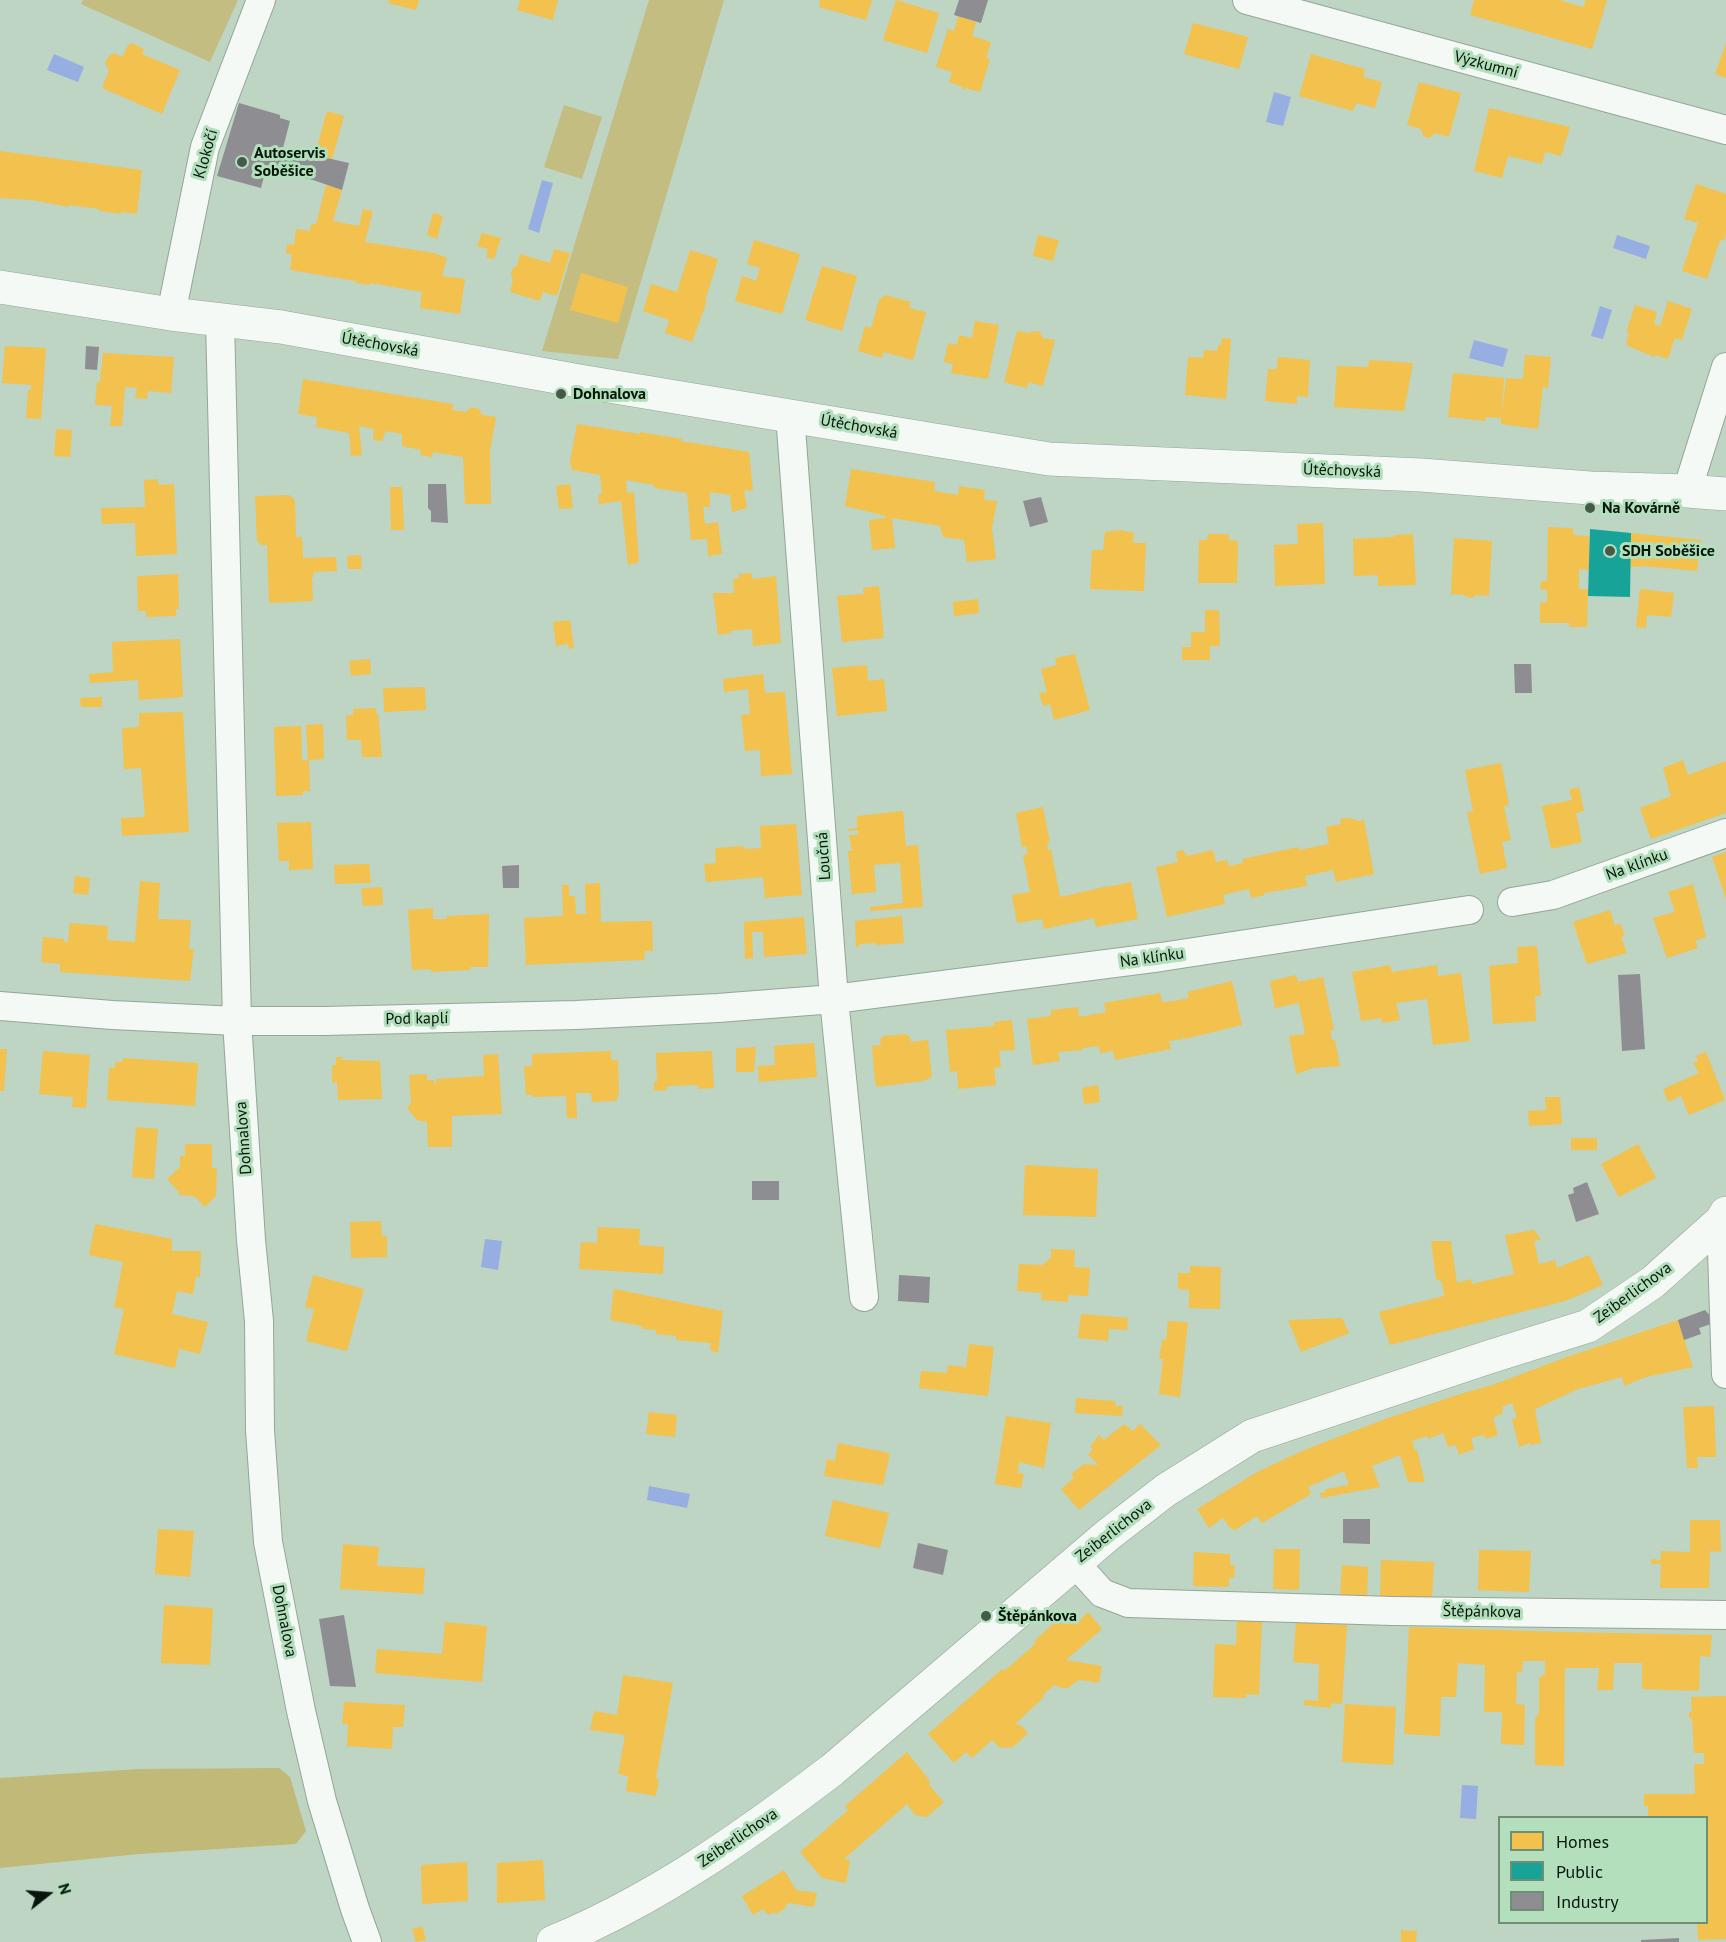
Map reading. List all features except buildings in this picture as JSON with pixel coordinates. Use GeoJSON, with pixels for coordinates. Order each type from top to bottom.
{"type":"FeatureCollection","features":[{"type":"Feature","properties":{"kind":"street","name":"Klokočí"},"geometry":{"type":"LineString","coordinates":[[171,314],[205,147],[261,0]]}},
{"type":"Feature","properties":{"kind":"street","name":"Výzkumní"},"geometry":{"type":"LineString","coordinates":[[1247,0],[1726,130]]}},
{"type":"Feature","properties":{"kind":"street","name":"Útěchovská"},"geometry":{"type":"LineString","coordinates":[[0,287],[171,314],[281,327],[579,381],[1050,459],[1409,474],[1590,488],[1726,494]]}},
{"type":"Feature","properties":{"kind":"street","name":"Dohnalova"},"geometry":{"type":"LineString","coordinates":[[220,320],[237,1021],[251,1240],[259,1321],[260,1430],[268,1542],[301,1711],[322,1801],[367,1942]]}},
{"type":"Feature","properties":{"kind":"street"},"geometry":{"type":"LineString","coordinates":[[1687,491],[1726,367]]}},
{"type":"Feature","properties":{"kind":"street","name":"Loučná"},"geometry":{"type":"LineString","coordinates":[[790,415],[834,999],[864,1297]]}},
{"type":"Feature","properties":{"kind":"street","name":"Na klínku"},"geometry":{"type":"LineString","coordinates":[[1512,902],[1553,895],[1726,833]]}},
{"type":"Feature","properties":{"kind":"street","name":"Na klínku"},"geometry":{"type":"LineString","coordinates":[[834,999],[1161,957],[1469,910]]}},
{"type":"Feature","properties":{"kind":"street","name":"Pod kaplí"},"geometry":{"type":"LineString","coordinates":[[0,1006],[112,1015],[237,1021],[324,1021],[576,1015],[718,1008],[834,999]]}},
{"type":"Feature","properties":{"kind":"street"},"geometry":{"type":"LineString","coordinates":[[1723,1217],[1726,1374]]}},
{"type":"Feature","properties":{"kind":"street","name":"Zeiberlichova"},"geometry":{"type":"LineString","coordinates":[[553,1942],[592,1925],[666,1885],[735,1842],[786,1805],[832,1770],[1074,1562],[1166,1490],[1252,1437],[1588,1326],[1653,1282],[1723,1217]]}},
{"type":"Feature","properties":{"kind":"street","name":"Štěpánkova"},"geometry":{"type":"LineString","coordinates":[[1074,1562],[1102,1593],[1128,1603],[1393,1611],[1726,1615]]}},
{"type":"Feature","properties":{"kind":"shaded area"},"geometry":{"type":"Polygon","coordinates":[[[83,0],[238,0],[210,62],[81,4],[83,0]]]}},
{"type":"Feature","properties":{"kind":"shaded area"},"geometry":{"type":"Polygon","coordinates":[[[649,0],[724,0],[618,359],[542,351],[649,0]]]}},
{"type":"Feature","properties":{"kind":"shaded area"},"geometry":{"type":"Polygon","coordinates":[[[564,105],[602,117],[582,179],[544,167],[564,105]]]}},
{"type":"Feature","properties":{"kind":"shaded area"},"geometry":{"type":"Polygon","coordinates":[[[279,1768],[290,1777],[306,1831],[296,1844],[139,1854],[0,1868],[0,1778],[139,1769],[279,1768]]]}},
{"type":"Feature","properties":{"kind":"water"},"geometry":{"type":"Polygon","coordinates":[[[54,54],[84,67],[78,82],[47,70],[54,54]]]}},
{"type":"Feature","properties":{"kind":"water"},"geometry":{"type":"Polygon","coordinates":[[[1274,92],[1291,97],[1283,126],[1266,122],[1274,92]]]}},
{"type":"Feature","properties":{"kind":"water"},"geometry":{"type":"Polygon","coordinates":[[[542,180],[553,183],[539,233],[528,229],[542,180]]]}},
{"type":"Feature","properties":{"kind":"water"},"geometry":{"type":"Polygon","coordinates":[[[1617,235],[1650,246],[1646,259],[1613,248],[1617,235]]]}},
{"type":"Feature","properties":{"kind":"water"},"geometry":{"type":"Polygon","coordinates":[[[1600,306],[1612,310],[1603,339],[1591,336],[1600,306]]]}},
{"type":"Feature","properties":{"kind":"water"},"geometry":{"type":"Polygon","coordinates":[[[1474,340],[1508,349],[1503,367],[1469,358],[1474,340]]]}},
{"type":"Feature","properties":{"kind":"water"},"geometry":{"type":"Polygon","coordinates":[[[485,1239],[502,1241],[498,1270],[481,1267],[485,1239]]]}},
{"type":"Feature","properties":{"kind":"water"},"geometry":{"type":"Polygon","coordinates":[[[649,1486],[690,1494],[687,1508],[647,1500],[649,1486]]]}},
{"type":"Feature","properties":{"kind":"water"},"geometry":{"type":"Polygon","coordinates":[[[1462,1785],[1478,1786],[1476,1819],[1460,1818],[1462,1785]]]}},
{"type":"Feature","properties":{"kind":"place","name":"Autoservis Soběšice"},"geometry":{"type":"Point","coordinates":[242,162]}},
{"type":"Feature","properties":{"kind":"place","name":"Dohnalova"},"geometry":{"type":"Point","coordinates":[561,394]}},
{"type":"Feature","properties":{"kind":"place","name":"Na Kovárně"},"geometry":{"type":"Point","coordinates":[1590,508]}},
{"type":"Feature","properties":{"kind":"place","name":"SDH Soběšice"},"geometry":{"type":"Point","coordinates":[1610,551]}},
{"type":"Feature","properties":{"kind":"place","name":"Štěpánkova"},"geometry":{"type":"Point","coordinates":[986,1616]}}]}
